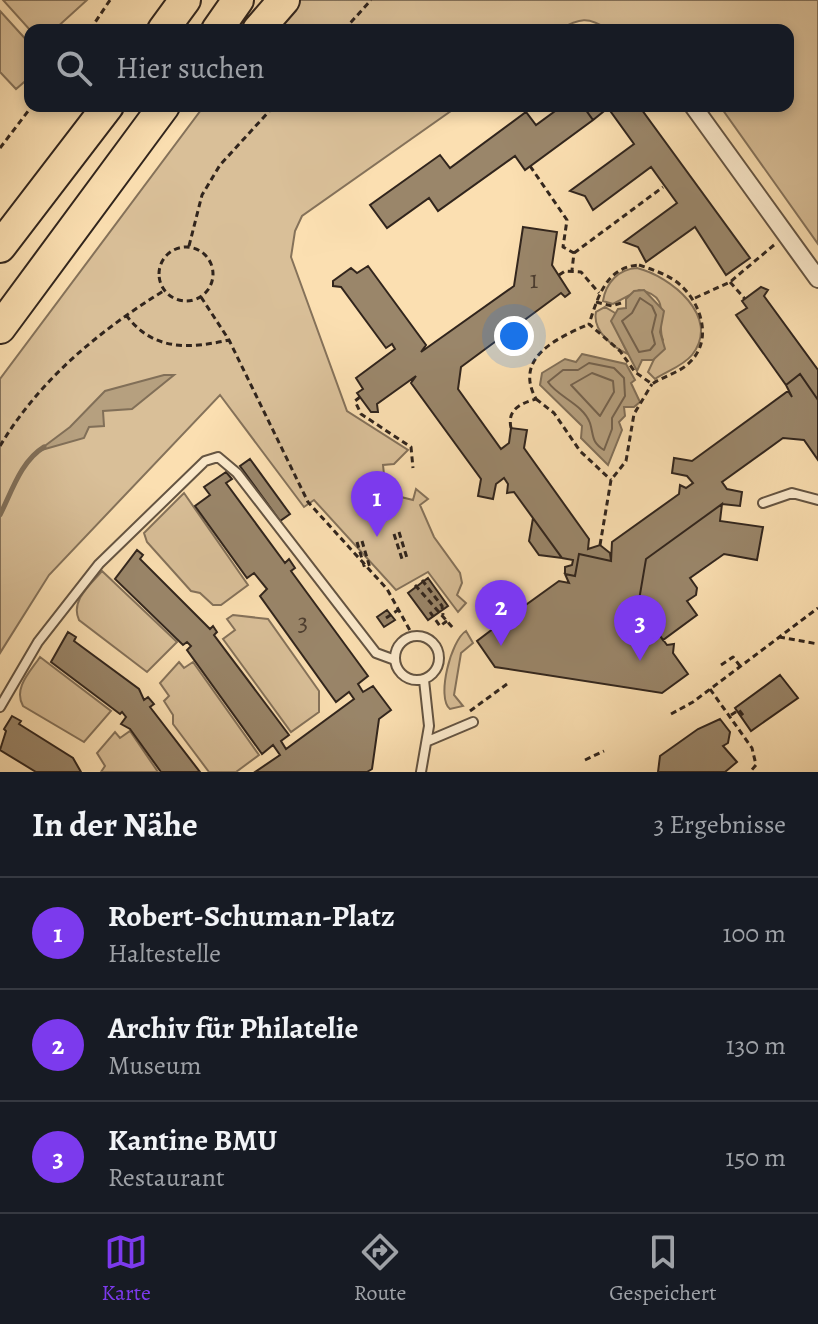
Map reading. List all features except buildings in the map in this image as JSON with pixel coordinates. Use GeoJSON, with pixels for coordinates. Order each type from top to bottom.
{"type":"FeatureCollection","features":[{"type":"Feature","properties":{"kind":"highway"},"geometry":{"type":"LineString","coordinates":[[158,24],[168,0]]}},
{"type":"Feature","properties":{"kind":"highway"},"geometry":{"type":"LineString","coordinates":[[167,24],[185,0]]}},
{"type":"Feature","properties":{"kind":"highway"},"geometry":{"type":"LineString","coordinates":[[221,24],[238,0]]}},
{"type":"Feature","properties":{"kind":"highway"},"geometry":{"type":"LineString","coordinates":[[263,24],[284,0]]}},
{"type":"Feature","properties":{"kind":"highway"},"geometry":{"type":"LineString","coordinates":[[0,247],[103,112]]}},
{"type":"Feature","properties":{"kind":"highway"},"geometry":{"type":"LineString","coordinates":[[0,328],[160,112]]}},
{"type":"Feature","properties":{"kind":"highway"},"geometry":{"type":"LineString","coordinates":[[116,174],[183,112]]}},
{"type":"Feature","properties":{"kind":"street"},"geometry":{"type":"LineString","coordinates":[[697,112],[818,279]]}},
{"type":"Feature","properties":{"kind":"lane"},"geometry":{"type":"LineString","coordinates":[[0,707],[38,642],[99,564],[205,461],[218,457],[237,473],[376,653],[395,660]]}},
{"type":"Feature","properties":{"kind":"lane"},"geometry":{"type":"LineString","coordinates":[[763,503],[792,493],[818,500]]}},
{"type":"Feature","properties":{"kind":"lane"},"geometry":{"type":"LineString","coordinates":[[421,772],[428,741],[424,680],[439,664],[438,649],[428,638],[413,636],[399,645],[395,660],[408,679],[424,680]]}},
{"type":"Feature","properties":{"kind":"lane"},"geometry":{"type":"LineString","coordinates":[[428,741],[473,722]]}},
{"type":"Feature","properties":{"kind":"path"},"geometry":{"type":"LineString","coordinates":[[94,24],[110,0]]}},
{"type":"Feature","properties":{"kind":"path"},"geometry":{"type":"LineString","coordinates":[[349,24],[371,0]]}},
{"type":"Feature","properties":{"kind":"path"},"geometry":{"type":"LineString","coordinates":[[0,148],[27,112]]}},
{"type":"Feature","properties":{"kind":"path"},"geometry":{"type":"LineString","coordinates":[[189,246],[208,185],[220,165],[269,112]]}},
{"type":"Feature","properties":{"kind":"path"},"geometry":{"type":"LineString","coordinates":[[530,166],[567,220],[563,247],[574,253]]}},
{"type":"Feature","properties":{"kind":"path"},"geometry":{"type":"LineString","coordinates":[[572,270],[574,253],[663,187]]}},
{"type":"Feature","properties":{"kind":"path"},"geometry":{"type":"LineString","coordinates":[[693,299],[730,282],[788,237]]}},
{"type":"Feature","properties":{"kind":"path"},"geometry":{"type":"LineString","coordinates":[[189,246],[202,251],[213,266],[213,281],[201,297],[183,301],[165,290],[159,273],[164,258],[174,250],[189,246]]}},
{"type":"Feature","properties":{"kind":"path"},"geometry":{"type":"LineString","coordinates":[[600,545],[611,480],[626,461],[634,414],[652,384],[688,366],[702,341],[702,322],[693,299],[672,278],[639,265],[618,270],[599,293],[589,324],[542,348],[530,374],[536,399],[554,413],[580,451],[611,480]]}},
{"type":"Feature","properties":{"kind":"path"},"geometry":{"type":"LineString","coordinates":[[559,275],[572,270],[590,279],[599,293]]}},
{"type":"Feature","properties":{"kind":"path"},"geometry":{"type":"LineString","coordinates":[[730,282],[745,299]]}},
{"type":"Feature","properties":{"kind":"path"},"geometry":{"type":"LineString","coordinates":[[0,446],[43,384],[126,315],[165,290]]}},
{"type":"Feature","properties":{"kind":"path"},"geometry":{"type":"LineString","coordinates":[[201,297],[229,340],[308,502],[387,589],[413,636]]}},
{"type":"Feature","properties":{"kind":"path"},"geometry":{"type":"LineString","coordinates":[[596,302],[612,306],[621,303]]}},
{"type":"Feature","properties":{"kind":"path"},"geometry":{"type":"LineString","coordinates":[[126,315],[136,328],[190,349],[229,340]]}},
{"type":"Feature","properties":{"kind":"path"},"geometry":{"type":"LineString","coordinates":[[589,324],[635,372],[652,384]]}},
{"type":"Feature","properties":{"kind":"path"},"geometry":{"type":"LineString","coordinates":[[360,397],[355,401],[361,414],[411,447],[413,468]]}},
{"type":"Feature","properties":{"kind":"path"},"geometry":{"type":"LineString","coordinates":[[511,428],[512,412],[518,405],[536,399]]}},
{"type":"Feature","properties":{"kind":"path"},"geometry":{"type":"LineString","coordinates":[[396,533],[404,559]]}},
{"type":"Feature","properties":{"kind":"path"},"geometry":{"type":"LineString","coordinates":[[359,542],[367,568]]}},
{"type":"Feature","properties":{"kind":"path"},"geometry":{"type":"LineString","coordinates":[[422,580],[442,606],[443,615]]}},
{"type":"Feature","properties":{"kind":"path"},"geometry":{"type":"LineString","coordinates":[[415,585],[454,629]]}},
{"type":"Feature","properties":{"kind":"path"},"geometry":{"type":"LineString","coordinates":[[671,714],[710,689],[818,608]]}},
{"type":"Feature","properties":{"kind":"path"},"geometry":{"type":"LineString","coordinates":[[386,618],[398,610]]}},
{"type":"Feature","properties":{"kind":"path"},"geometry":{"type":"LineString","coordinates":[[430,612],[440,626],[447,621]]}},
{"type":"Feature","properties":{"kind":"path"},"geometry":{"type":"LineString","coordinates":[[779,637],[818,644]]}},
{"type":"Feature","properties":{"kind":"path"},"geometry":{"type":"LineString","coordinates":[[721,665],[733,657],[740,666]]}},
{"type":"Feature","properties":{"kind":"path"},"geometry":{"type":"LineString","coordinates":[[468,712],[507,684]]}},
{"type":"Feature","properties":{"kind":"path"},"geometry":{"type":"LineString","coordinates":[[710,689],[756,756],[750,772]]}},
{"type":"Feature","properties":{"kind":"path"},"geometry":{"type":"LineString","coordinates":[[729,716],[739,710],[745,718]]}},
{"type":"Feature","properties":{"kind":"path"},"geometry":{"type":"LineString","coordinates":[[585,760],[604,751]]}},
{"type":"Feature","properties":{"kind":"shaded area"},"geometry":{"type":"Polygon","coordinates":[[[3,0],[87,0],[61,24],[25,24],[3,0]]]}},
{"type":"Feature","properties":{"kind":"shaded area"},"geometry":{"type":"Polygon","coordinates":[[[300,0],[818,0],[818,244],[724,112],[794,112],[794,24],[598,24],[584,20],[570,24],[278,24],[300,0]]]}},
{"type":"Feature","properties":{"kind":"shaded area"},"geometry":{"type":"Polygon","coordinates":[[[0,11],[24,37],[24,82],[16,89],[0,72],[0,11]]]}},
{"type":"Feature","properties":{"kind":"shaded area"},"geometry":{"type":"Polygon","coordinates":[[[200,112],[449,112],[302,216],[295,231],[291,257],[347,411],[408,450],[394,464],[383,465],[385,484],[393,495],[413,500],[416,489],[428,499],[420,505],[434,537],[460,573],[462,583],[457,595],[466,603],[458,612],[428,572],[396,590],[314,500],[304,507],[220,395],[49,575],[0,653],[0,379],[200,112]]]}},
{"type":"Feature","properties":{"kind":"shaded area"},"geometry":{"type":"Polygon","coordinates":[[[637,268],[650,272],[677,289],[688,300],[701,326],[700,341],[692,355],[655,379],[648,372],[663,340],[660,303],[650,293],[639,290],[613,304],[603,301],[614,278],[637,268]]]}},
{"type":"Feature","properties":{"kind":"shaded area"},"geometry":{"type":"Polygon","coordinates":[[[605,307],[615,313],[614,325],[628,354],[611,343],[597,326],[596,312],[605,307]]]}},
{"type":"Feature","properties":{"kind":"shaded area"},"geometry":{"type":"Polygon","coordinates":[[[184,493],[248,585],[221,605],[213,605],[200,593],[191,591],[147,542],[144,533],[184,493]]]}},
{"type":"Feature","properties":{"kind":"shaded area"},"geometry":{"type":"Polygon","coordinates":[[[102,571],[177,642],[147,672],[79,620],[79,600],[102,571]]]}},
{"type":"Feature","properties":{"kind":"shaded area"},"geometry":{"type":"Polygon","coordinates":[[[233,615],[268,619],[319,691],[319,712],[291,732],[223,639],[235,630],[227,619],[233,615]]]}},
{"type":"Feature","properties":{"kind":"shaded area"},"geometry":{"type":"Polygon","coordinates":[[[466,631],[473,643],[461,653],[454,695],[463,706],[450,709],[444,693],[447,669],[455,645],[466,631]]]}},
{"type":"Feature","properties":{"kind":"shaded area"},"geometry":{"type":"Polygon","coordinates":[[[40,657],[111,711],[84,742],[23,706],[21,687],[40,657]]]}},
{"type":"Feature","properties":{"kind":"shaded area"},"geometry":{"type":"Polygon","coordinates":[[[179,662],[184,668],[193,662],[259,755],[236,772],[209,772],[173,724],[173,715],[164,701],[169,696],[160,683],[179,662]]]}},
{"type":"Feature","properties":{"kind":"shaded area"},"geometry":{"type":"Polygon","coordinates":[[[130,731],[158,772],[101,772],[105,766],[97,753],[115,732],[120,738],[130,731]]]}},
{"type":"Feature","properties":{"kind":"water"},"geometry":{"type":"Polygon","coordinates":[[[644,290],[664,311],[660,332],[665,349],[653,360],[642,360],[637,371],[611,321],[618,309],[626,308],[626,299],[634,291],[644,290]]]}},
{"type":"Feature","properties":{"kind":"water"},"geometry":{"type":"Polygon","coordinates":[[[582,354],[626,364],[635,380],[631,383],[640,402],[634,407],[624,407],[625,416],[619,422],[622,430],[608,465],[581,438],[582,426],[540,385],[542,373],[565,359],[576,362],[582,354]]]}},
{"type":"Feature","properties":{"kind":"water"},"geometry":{"type":"Polygon","coordinates":[[[174,375],[132,409],[103,411],[104,426],[89,427],[84,438],[38,451],[70,427],[105,391],[174,375]]]}},
{"type":"Feature","properties":{"kind":"waterway"},"geometry":{"type":"LineString","coordinates":[[0,515],[23,468],[44,447]]}},
{"type":"Feature","properties":{"kind":"place","name":"Robert-Schuman-Platz"},"geometry":{"type":"Point","coordinates":[377,537]}},
{"type":"Feature","properties":{"kind":"place","name":"Archiv für Philatelie"},"geometry":{"type":"Point","coordinates":[501,646]}},
{"type":"Feature","properties":{"kind":"place","name":"Kantine BMU"},"geometry":{"type":"Point","coordinates":[640,661]}}]}
